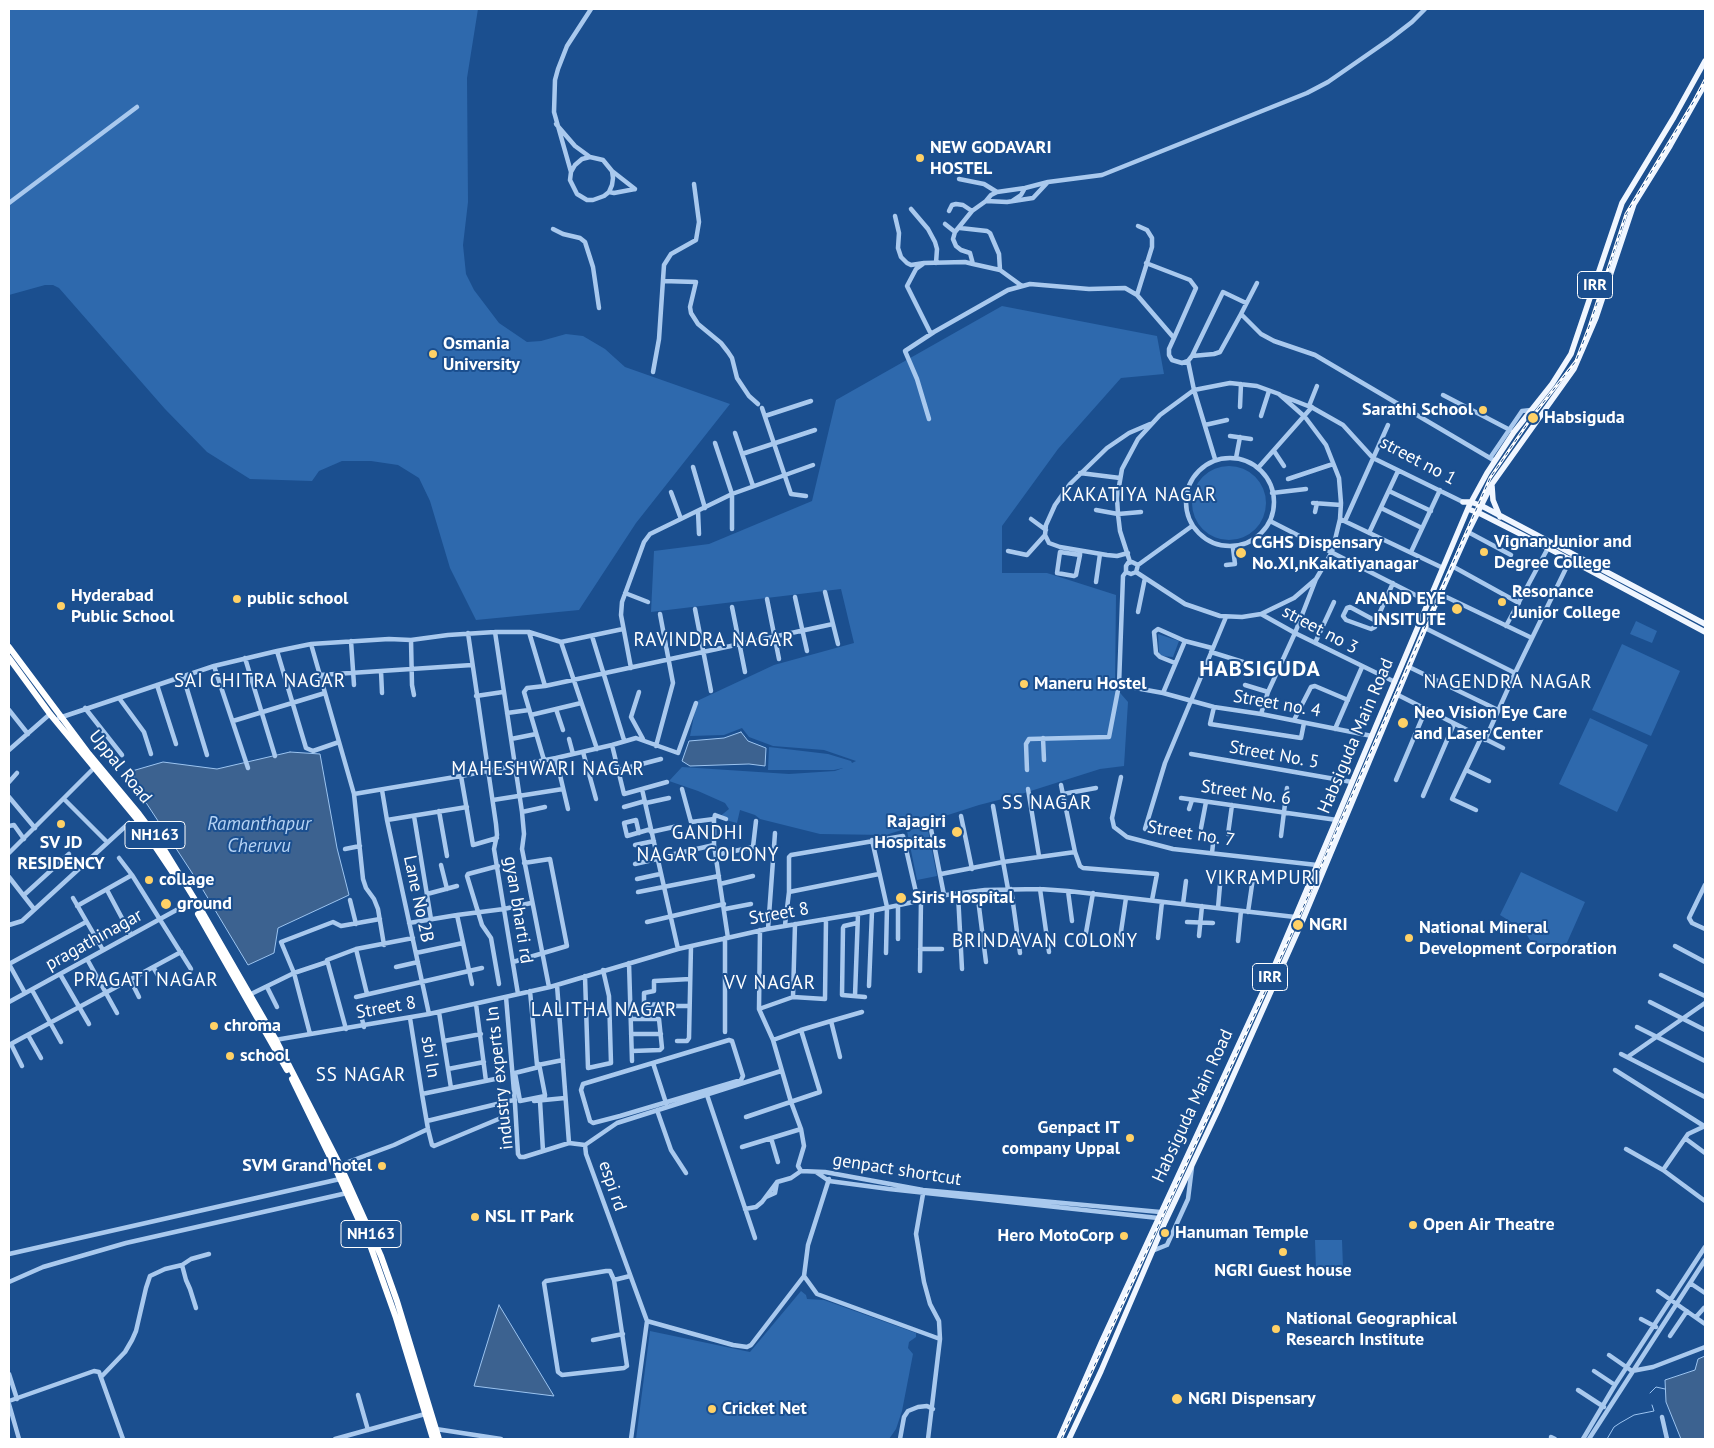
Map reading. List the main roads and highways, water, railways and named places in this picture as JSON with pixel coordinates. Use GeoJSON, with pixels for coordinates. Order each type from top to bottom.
{"type":"FeatureCollection","features":[{"type":"Feature","properties":{"kind":"highway","name":"Uppal Road"},"geometry":{"type":"LineString","coordinates":[[9,647],[55,717],[89,754],[144,825],[192,894],[251,994],[273,1040]]}},
{"type":"Feature","properties":{"kind":"highway","name":"NH163"},"geometry":{"type":"LineString","coordinates":[[9,658],[94,768],[144,825],[192,902],[273,1040],[340,1165],[397,1301],[433,1430],[433,1439]]}},
{"type":"Feature","properties":{"kind":"highway","name":"NH163"},"geometry":{"type":"LineString","coordinates":[[273,1040],[340,1179],[367,1230],[388,1291],[425,1414],[439,1439]]}},
{"type":"Feature","properties":{"kind":"main road","name":"Habsiguda Main Road"},"geometry":{"type":"LineString","coordinates":[[1059,1439],[1159,1215],[1268,981],[1471,502],[1493,460],[1552,384],[1571,354],[1622,203],[1703,68],[1705,60]]}},
{"type":"Feature","properties":{"kind":"main road","name":"Habsiguda Main Road"},"geometry":{"type":"LineString","coordinates":[[1069,1439],[1152,1251],[1218,1110],[1302,922],[1425,628],[1469,529],[1479,513],[1492,484],[1574,369],[1596,318],[1634,204],[1705,84]]}},
{"type":"Feature","properties":{"kind":"main road"},"geometry":{"type":"LineString","coordinates":[[1620,211],[1630,215]]}},
{"type":"Feature","properties":{"kind":"main road"},"geometry":{"type":"LineString","coordinates":[[1492,484],[1493,500],[1500,517]]}},
{"type":"Feature","properties":{"kind":"main road","name":"street no 1"},"geometry":{"type":"LineString","coordinates":[[1468,509],[1464,502],[1471,502],[1482,506],[1571,557]]}},
{"type":"Feature","properties":{"kind":"main road"},"geometry":{"type":"LineString","coordinates":[[1468,509],[1548,548],[1571,557],[1705,624]]}},
{"type":"Feature","properties":{"kind":"main road"},"geometry":{"type":"LineString","coordinates":[[1469,529],[1481,520],[1492,520]]}},
{"type":"Feature","properties":{"kind":"main road"},"geometry":{"type":"LineString","coordinates":[[1571,557],[1705,632]]}},
{"type":"Feature","properties":{"kind":"main road"},"geometry":{"type":"LineString","coordinates":[[1388,698],[1396,698]]}},
{"type":"Feature","properties":{"kind":"main road"},"geometry":{"type":"LineString","coordinates":[[1210,1105],[1218,1110]]}},
{"type":"Feature","properties":{"kind":"water"},"geometry":{"type":"Polygon","coordinates":[[[741,732],[748,741],[766,748],[765,766],[749,764],[690,766],[682,761],[689,741],[724,738],[741,732]]]}},
{"type":"Feature","properties":{"kind":"water","name":"Ramanthapur Cheruvu"},"geometry":{"type":"Polygon","coordinates":[[[290,752],[320,754],[337,848],[349,895],[278,928],[274,953],[248,965],[200,885],[143,798],[132,771],[163,762],[217,769],[290,752]]]}},
{"type":"Feature","properties":{"kind":"water"},"geometry":{"type":"Polygon","coordinates":[[[499,1305],[554,1396],[474,1386],[499,1305]]]}},
{"type":"Feature","properties":{"kind":"water"},"geometry":{"type":"Polygon","coordinates":[[[1705,1356],[1705,1439],[1681,1439],[1666,1402],[1665,1380],[1695,1370],[1698,1359],[1705,1356]]]}},
{"type":"Feature","properties":{"kind":"waterway"},"geometry":{"type":"LineString","coordinates":[[1650,1393],[1656,1387],[1665,1389]]}},
{"type":"Feature","properties":{"kind":"waterway"},"geometry":{"type":"LineString","coordinates":[[1607,1439],[1614,1427],[1620,1423],[1634,1415],[1654,1411],[1652,1405]]}},
{"type":"Feature","properties":{"kind":"railway"},"geometry":{"type":"LineString","coordinates":[[1061,1439],[1296,924],[1490,478],[1532,417],[1576,361],[1626,214],[1705,80]]}},
{"type":"Feature","properties":{"kind":"place","name":"NEW GODAVARI HOSTEL"},"geometry":{"type":"Point","coordinates":[920,158]}},
{"type":"Feature","properties":{"kind":"place","name":"Osmania University"},"geometry":{"type":"Point","coordinates":[433,354]}},
{"type":"Feature","properties":{"kind":"place","name":"Sarathi School"},"geometry":{"type":"Point","coordinates":[1483,410]}},
{"type":"Feature","properties":{"kind":"place","name":"Habsiguda"},"geometry":{"type":"Point","coordinates":[1533,418]}},
{"type":"Feature","properties":{"kind":"place","name":"Vignan Junior and Degree College"},"geometry":{"type":"Point","coordinates":[1484,552]}},
{"type":"Feature","properties":{"kind":"place","name":"CGHS Dispensary No.XI,nKakatiyanagar"},"geometry":{"type":"Point","coordinates":[1241,553]}},
{"type":"Feature","properties":{"kind":"place","name":"public school"},"geometry":{"type":"Point","coordinates":[237,599]}},
{"type":"Feature","properties":{"kind":"place","name":"Resonance Junior College"},"geometry":{"type":"Point","coordinates":[1502,602]}},
{"type":"Feature","properties":{"kind":"place","name":"Hyderabad Public School"},"geometry":{"type":"Point","coordinates":[61,606]}},
{"type":"Feature","properties":{"kind":"place","name":"ANAND EYE INSITUTE"},"geometry":{"type":"Point","coordinates":[1457,609]}},
{"type":"Feature","properties":{"kind":"place","name":"Maneru Hostel"},"geometry":{"type":"Point","coordinates":[1024,684]}},
{"type":"Feature","properties":{"kind":"place","name":"Neo Vision Eye Care and Laser Center"},"geometry":{"type":"Point","coordinates":[1403,723]}},
{"type":"Feature","properties":{"kind":"place","name":"SV JD RESIDENCY"},"geometry":{"type":"Point","coordinates":[61,824]}},
{"type":"Feature","properties":{"kind":"place","name":"Rajagiri Hospitals"},"geometry":{"type":"Point","coordinates":[957,832]}},
{"type":"Feature","properties":{"kind":"place","name":"collage"},"geometry":{"type":"Point","coordinates":[149,880]}},
{"type":"Feature","properties":{"kind":"place","name":"Siris Hospital"},"geometry":{"type":"Point","coordinates":[901,898]}},
{"type":"Feature","properties":{"kind":"place","name":"ground"},"geometry":{"type":"Point","coordinates":[166,904]}},
{"type":"Feature","properties":{"kind":"place","name":"NGRI"},"geometry":{"type":"Point","coordinates":[1298,925]}},
{"type":"Feature","properties":{"kind":"place","name":"National Mineral Development Corporation"},"geometry":{"type":"Point","coordinates":[1409,938]}},
{"type":"Feature","properties":{"kind":"place","name":"chroma"},"geometry":{"type":"Point","coordinates":[214,1026]}},
{"type":"Feature","properties":{"kind":"place","name":"school"},"geometry":{"type":"Point","coordinates":[230,1056]}},
{"type":"Feature","properties":{"kind":"place","name":"Genpact IT company Uppal"},"geometry":{"type":"Point","coordinates":[1130,1138]}},
{"type":"Feature","properties":{"kind":"place","name":"SVM Grand hotel"},"geometry":{"type":"Point","coordinates":[382,1166]}},
{"type":"Feature","properties":{"kind":"place","name":"NSL IT Park"},"geometry":{"type":"Point","coordinates":[475,1217]}},
{"type":"Feature","properties":{"kind":"place","name":"Open Air Theatre"},"geometry":{"type":"Point","coordinates":[1413,1225]}},
{"type":"Feature","properties":{"kind":"place","name":"Hanuman Temple"},"geometry":{"type":"Point","coordinates":[1165,1233]}},
{"type":"Feature","properties":{"kind":"place","name":"Hero MotoCorp"},"geometry":{"type":"Point","coordinates":[1124,1236]}},
{"type":"Feature","properties":{"kind":"place","name":"NGRI Guest house"},"geometry":{"type":"Point","coordinates":[1283,1252]}},
{"type":"Feature","properties":{"kind":"place","name":"National Geographical Research Institute"},"geometry":{"type":"Point","coordinates":[1276,1329]}},
{"type":"Feature","properties":{"kind":"place","name":"NGRI Dispensary"},"geometry":{"type":"Point","coordinates":[1177,1399]}},
{"type":"Feature","properties":{"kind":"place","name":"Cricket Net"},"geometry":{"type":"Point","coordinates":[712,1409]}},
{"type":"Feature","properties":{"kind":"district","name":"KAKATIYA NAGAR"},"geometry":{"type":"Point","coordinates":[1139,496]}},
{"type":"Feature","properties":{"kind":"district","name":"RAVINDRA NAGAR"},"geometry":{"type":"Point","coordinates":[714,641]}},
{"type":"Feature","properties":{"kind":"district","name":"HABSIGUDA"},"geometry":{"type":"Point","coordinates":[1260,670]}},
{"type":"Feature","properties":{"kind":"district","name":"SAI CHITRA NAGAR"},"geometry":{"type":"Point","coordinates":[260,682]}},
{"type":"Feature","properties":{"kind":"district","name":"NAGENDRA NAGAR"},"geometry":{"type":"Point","coordinates":[1508,683]}},
{"type":"Feature","properties":{"kind":"district","name":"MAHESHWARI NAGAR"},"geometry":{"type":"Point","coordinates":[548,770]}},
{"type":"Feature","properties":{"kind":"district","name":"SS NAGAR"},"geometry":{"type":"Point","coordinates":[1047,804]}},
{"type":"Feature","properties":{"kind":"district","name":"GANDHI NAGAR COLONY"},"geometry":{"type":"Point","coordinates":[708,845]}},
{"type":"Feature","properties":{"kind":"district","name":"VIKRAMPURI"},"geometry":{"type":"Point","coordinates":[1263,879]}},
{"type":"Feature","properties":{"kind":"district","name":"BRINDAVAN COLONY"},"geometry":{"type":"Point","coordinates":[1045,942]}},
{"type":"Feature","properties":{"kind":"district","name":"PRAGATI NAGAR"},"geometry":{"type":"Point","coordinates":[146,981]}},
{"type":"Feature","properties":{"kind":"district","name":"VV NAGAR"},"geometry":{"type":"Point","coordinates":[770,984]}},
{"type":"Feature","properties":{"kind":"district","name":"LALITHA NAGAR"},"geometry":{"type":"Point","coordinates":[604,1011]}},
{"type":"Feature","properties":{"kind":"district","name":"SS NAGAR"},"geometry":{"type":"Point","coordinates":[361,1076]}}]}
